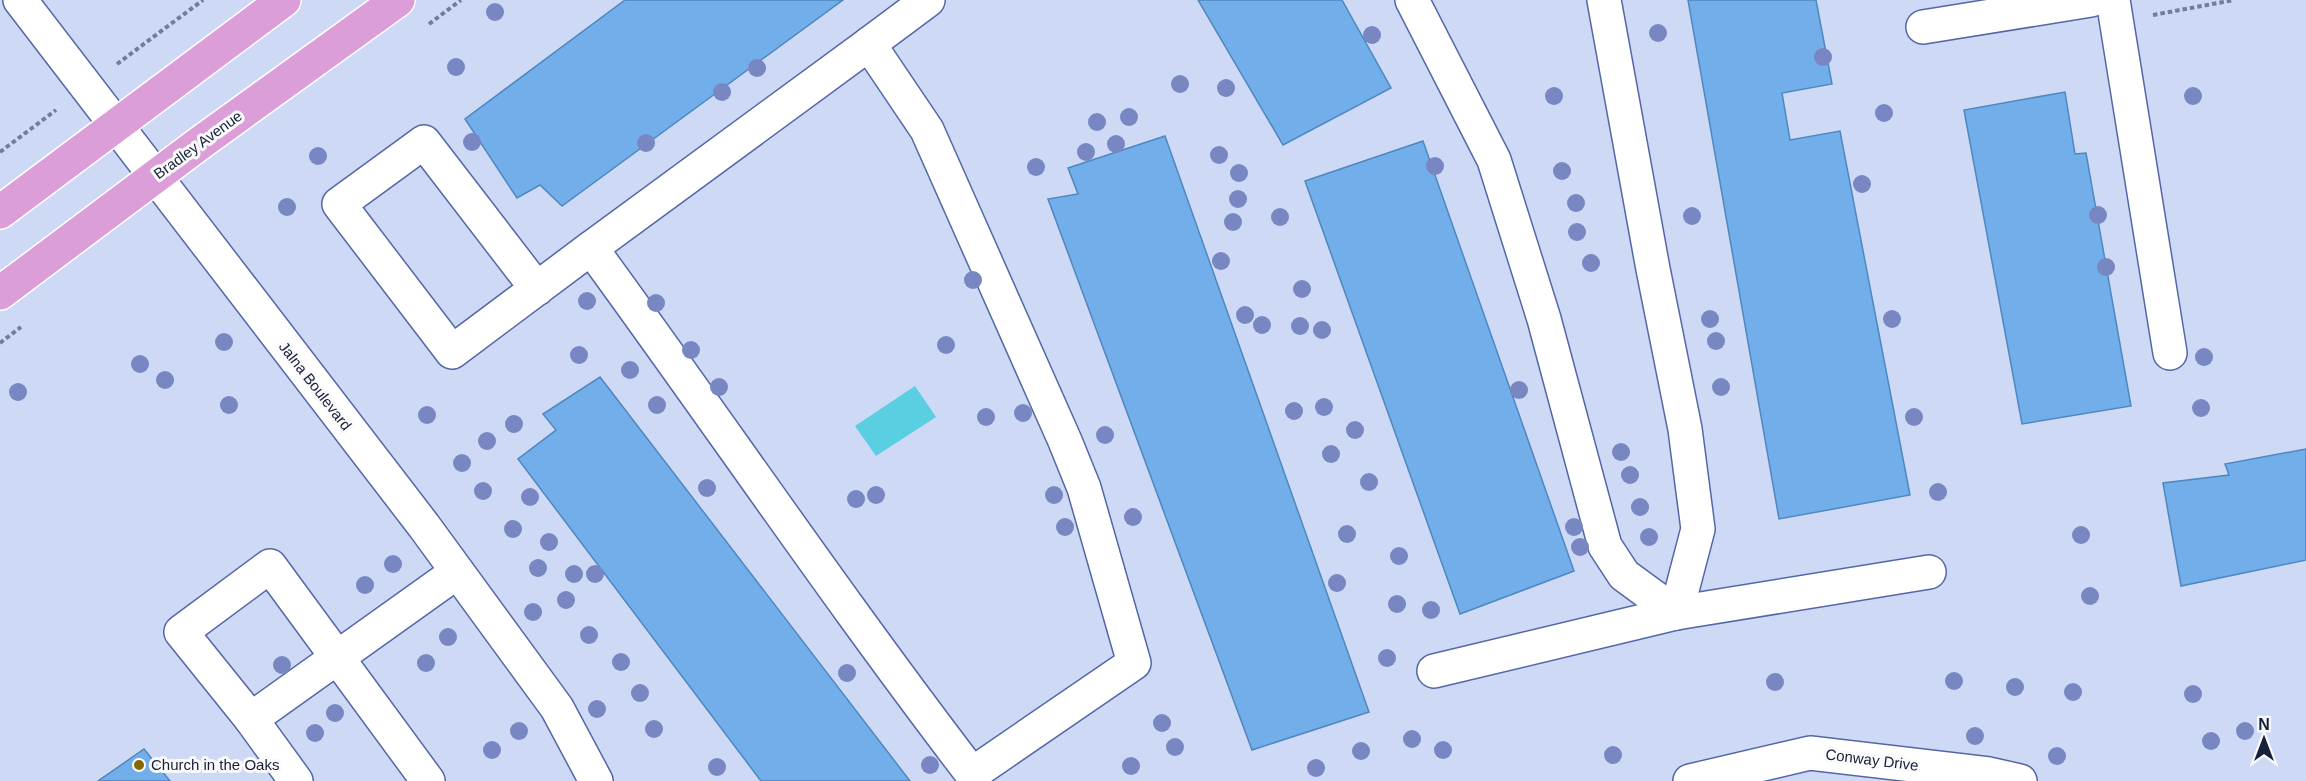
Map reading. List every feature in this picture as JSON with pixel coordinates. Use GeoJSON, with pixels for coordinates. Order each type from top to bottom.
{"type":"FeatureCollection","features":[{"type":"Feature","properties":{"kind":"main road"},"geometry":{"type":"LineString","coordinates":[[0,212],[284,0]]}},
{"type":"Feature","properties":{"kind":"main road","name":"Bradley Avenue"},"geometry":{"type":"LineString","coordinates":[[0,293],[398,0]]}},
{"type":"Feature","properties":{"kind":"street","name":"Jalna Boulevard"},"geometry":{"type":"LineString","coordinates":[[20,0],[457,572],[557,708],[596,781]]}},
{"type":"Feature","properties":{"kind":"street"},"geometry":{"type":"LineString","coordinates":[[537,289],[424,142],[339,204],[452,352],[928,0]]}},
{"type":"Feature","properties":{"kind":"street"},"geometry":{"type":"LineString","coordinates":[[1412,0],[1494,160],[1544,319],[1605,546],[1624,575],[1676,613]]}},
{"type":"Feature","properties":{"kind":"street"},"geometry":{"type":"LineString","coordinates":[[1604,0],[1650,258],[1685,429],[1698,529],[1676,613]]}},
{"type":"Feature","properties":{"kind":"street"},"geometry":{"type":"LineString","coordinates":[[1923,27],[2091,0]]}},
{"type":"Feature","properties":{"kind":"street"},"geometry":{"type":"LineString","coordinates":[[2115,11],[2170,353]]}},
{"type":"Feature","properties":{"kind":"street"},"geometry":{"type":"LineString","coordinates":[[591,248],[719,425],[839,597],[974,777],[1134,663],[1084,488],[1065,441],[927,130],[869,44]]}},
{"type":"Feature","properties":{"kind":"street"},"geometry":{"type":"LineString","coordinates":[[296,781],[251,719],[180,632],[270,566],[428,781]]}},
{"type":"Feature","properties":{"kind":"street"},"geometry":{"type":"LineString","coordinates":[[251,719],[457,572]]}},
{"type":"Feature","properties":{"kind":"street"},"geometry":{"type":"LineString","coordinates":[[1434,671],[1676,613],[1929,572]]}},
{"type":"Feature","properties":{"kind":"street","name":"Conway Drive"},"geometry":{"type":"LineString","coordinates":[[1703,780],[1810,753],[1989,774],[2020,781]]}},
{"type":"Feature","properties":{"kind":"path"},"geometry":{"type":"LineString","coordinates":[[2115,11],[2234,0]]}},
{"type":"Feature","properties":{"kind":"water"},"geometry":{"type":"Polygon","coordinates":[[[915,386],[936,417],[876,456],[855,426],[915,386]]]}},
{"type":"Feature","properties":{"kind":"building"},"geometry":{"type":"Polygon","coordinates":[[[625,0],[843,0],[562,206],[540,185],[517,198],[465,119],[625,0]]]}},
{"type":"Feature","properties":{"kind":"building"},"geometry":{"type":"Polygon","coordinates":[[[1198,0],[1342,0],[1391,88],[1283,145],[1198,0]]]}},
{"type":"Feature","properties":{"kind":"building"},"geometry":{"type":"Polygon","coordinates":[[[1688,0],[1816,0],[1832,84],[1782,93],[1790,140],[1840,131],[1910,495],[1779,519],[1688,0]]]}},
{"type":"Feature","properties":{"kind":"building"},"geometry":{"type":"Polygon","coordinates":[[[2065,92],[2075,154],[2086,153],[2131,406],[2022,424],[1964,110],[2065,92]]]}},
{"type":"Feature","properties":{"kind":"building"},"geometry":{"type":"Polygon","coordinates":[[[1165,136],[1369,712],[1252,750],[1048,199],[1078,194],[1068,168],[1165,136]]]}},
{"type":"Feature","properties":{"kind":"building"},"geometry":{"type":"Polygon","coordinates":[[[1423,141],[1574,571],[1460,614],[1305,181],[1423,141]]]}},
{"type":"Feature","properties":{"kind":"building"},"geometry":{"type":"Polygon","coordinates":[[[600,377],[910,781],[761,781],[518,459],[556,430],[543,414],[600,377]]]}},
{"type":"Feature","properties":{"kind":"building"},"geometry":{"type":"Polygon","coordinates":[[[2306,449],[2306,560],[2181,586],[2163,483],[2229,475],[2225,464],[2306,449]]]}},
{"type":"Feature","properties":{"kind":"building","name":"Church in the Oaks"},"geometry":{"type":"Polygon","coordinates":[[[144,749],[170,781],[98,781],[144,749]]]}},
{"type":"Feature","properties":{"kind":"place","name":"Church in the Oaks"},"geometry":{"type":"Point","coordinates":[139,765]}}]}
